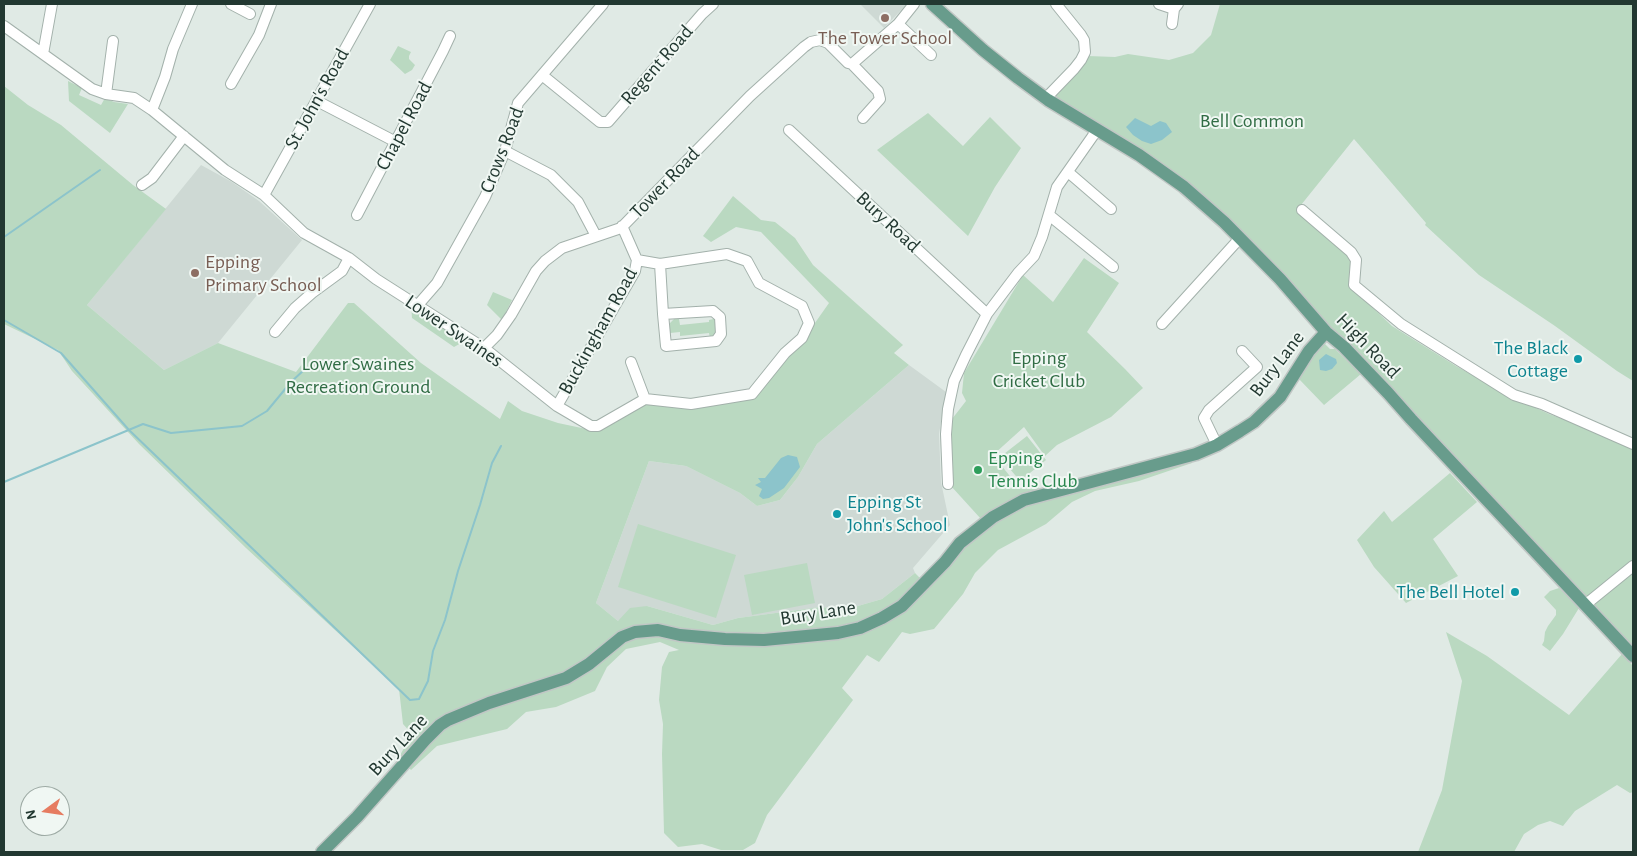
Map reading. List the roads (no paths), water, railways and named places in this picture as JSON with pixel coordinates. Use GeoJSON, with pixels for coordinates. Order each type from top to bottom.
{"type":"FeatureCollection","features":[{"type":"Feature","properties":{"kind":"main road","name":"High Road"},"geometry":{"type":"LineString","coordinates":[[932,4],[983,50],[1046,98],[1139,155],[1184,186],[1240,238],[1280,279],[1326,332],[1344,347],[1388,393],[1633,656]]}},
{"type":"Feature","properties":{"kind":"main road","name":"Bury Lane"},"geometry":{"type":"LineString","coordinates":[[322,852],[357,817],[398,769],[440,725],[459,715],[489,703],[566,678],[589,664],[622,638],[635,632],[658,630],[680,635],[764,640],[822,635],[860,628],[902,606],[945,562],[960,543],[993,517],[1024,500],[1184,458],[1217,445],[1254,422],[1273,405],[1294,377],[1309,351],[1326,332]]}},
{"type":"Feature","properties":{"kind":"street"},"geometry":{"type":"LineString","coordinates":[[43,54],[52,4]]}},
{"type":"Feature","properties":{"kind":"street"},"geometry":{"type":"LineString","coordinates":[[152,110],[166,78],[173,49],[192,4]]}},
{"type":"Feature","properties":{"kind":"street"},"geometry":{"type":"LineString","coordinates":[[231,4],[250,14]]}},
{"type":"Feature","properties":{"kind":"street"},"geometry":{"type":"LineString","coordinates":[[231,84],[259,34],[271,4]]}},
{"type":"Feature","properties":{"kind":"street","name":"St. John's Road"},"geometry":{"type":"LineString","coordinates":[[264,195],[370,4]]}},
{"type":"Feature","properties":{"kind":"street","name":"Crows Road"},"geometry":{"type":"LineString","coordinates":[[417,306],[437,283],[485,197],[505,151],[518,103],[602,4]]}},
{"type":"Feature","properties":{"kind":"street","name":"Regent Road"},"geometry":{"type":"LineString","coordinates":[[542,75],[600,122],[608,122],[702,14],[713,4]]}},
{"type":"Feature","properties":{"kind":"street"},"geometry":{"type":"LineString","coordinates":[[852,64],[898,24],[914,4]]}},
{"type":"Feature","properties":{"kind":"street"},"geometry":{"type":"LineString","coordinates":[[1159,4],[1176,6],[1172,24]]}},
{"type":"Feature","properties":{"kind":"street"},"geometry":{"type":"LineString","coordinates":[[1046,98],[1074,69],[1085,52],[1084,40],[1060,5]]}},
{"type":"Feature","properties":{"kind":"street"},"geometry":{"type":"LineString","coordinates":[[898,24],[931,55]]}},
{"type":"Feature","properties":{"kind":"street","name":"Lower Swaines"},"geometry":{"type":"LineString","coordinates":[[4,26],[92,89],[106,94],[134,98],[152,110],[230,173],[264,195],[304,233],[349,258],[376,279],[484,348],[557,406]]}},
{"type":"Feature","properties":{"kind":"street","name":"Chapel Road"},"geometry":{"type":"LineString","coordinates":[[357,215],[444,51],[450,36]]}},
{"type":"Feature","properties":{"kind":"street","name":"Tower Road"},"geometry":{"type":"LineString","coordinates":[[484,348],[497,335],[511,315],[536,271],[545,261],[562,248],[622,226],[750,96],[811,42],[820,40],[828,43],[878,91],[880,99],[863,118]]}},
{"type":"Feature","properties":{"kind":"street"},"geometry":{"type":"LineString","coordinates":[[106,94],[113,42]]}},
{"type":"Feature","properties":{"kind":"street"},"geometry":{"type":"LineString","coordinates":[[317,101],[396,142]]}},
{"type":"Feature","properties":{"kind":"street","name":"Bury Road"},"geometry":{"type":"LineString","coordinates":[[788,130],[987,314]]}},
{"type":"Feature","properties":{"kind":"street"},"geometry":{"type":"LineString","coordinates":[[948,484],[945,453],[948,409],[954,381],[987,314],[1018,273],[1034,256],[1042,237],[1057,187],[1097,130]]}},
{"type":"Feature","properties":{"kind":"street"},"geometry":{"type":"LineString","coordinates":[[142,185],[152,178],[184,136]]}},
{"type":"Feature","properties":{"kind":"street"},"geometry":{"type":"LineString","coordinates":[[505,151],[551,176],[578,202],[596,236]]}},
{"type":"Feature","properties":{"kind":"street"},"geometry":{"type":"LineString","coordinates":[[1068,172],[1111,209]]}},
{"type":"Feature","properties":{"kind":"street"},"geometry":{"type":"LineString","coordinates":[[1302,210],[1351,252],[1356,260],[1354,285],[1400,324],[1514,395],[1542,404],[1633,444]]}},
{"type":"Feature","properties":{"kind":"street"},"geometry":{"type":"LineString","coordinates":[[1049,215],[1113,267]]}},
{"type":"Feature","properties":{"kind":"street","name":"Buckingham Road"},"geometry":{"type":"LineString","coordinates":[[622,226],[637,260],[635,272],[557,406],[591,426],[598,426],[645,399],[691,404],[752,394],[786,352],[802,338],[809,323],[802,306],[759,282],[747,261],[726,254],[660,264],[637,260]]}},
{"type":"Feature","properties":{"kind":"street"},"geometry":{"type":"LineString","coordinates":[[1162,324],[1240,238]]}},
{"type":"Feature","properties":{"kind":"street"},"geometry":{"type":"LineString","coordinates":[[275,332],[295,308],[342,271],[349,258]]}},
{"type":"Feature","properties":{"kind":"street"},"geometry":{"type":"LineString","coordinates":[[660,264],[663,314],[666,346],[716,341],[721,334],[720,317],[713,311],[663,314]]}},
{"type":"Feature","properties":{"kind":"street"},"geometry":{"type":"LineString","coordinates":[[1217,445],[1204,418],[1209,410],[1257,367],[1242,351]]}},
{"type":"Feature","properties":{"kind":"street"},"geometry":{"type":"LineString","coordinates":[[631,362],[645,399]]}},
{"type":"Feature","properties":{"kind":"street"},"geometry":{"type":"LineString","coordinates":[[1585,605],[1633,566]]}},
{"type":"Feature","properties":{"kind":"water"},"geometry":{"type":"Polygon","coordinates":[[[1135,118],[1151,126],[1160,121],[1166,123],[1172,132],[1162,140],[1151,144],[1142,141],[1126,127],[1135,118]]]}},
{"type":"Feature","properties":{"kind":"water"},"geometry":{"type":"Polygon","coordinates":[[[1326,354],[1336,359],[1337,363],[1332,369],[1320,370],[1319,360],[1326,354]]]}},
{"type":"Feature","properties":{"kind":"water"},"geometry":{"type":"Polygon","coordinates":[[[788,455],[797,457],[800,467],[784,488],[769,498],[763,499],[759,496],[762,489],[755,485],[761,482],[758,478],[765,478],[781,458],[788,455]]]}},
{"type":"Feature","properties":{"kind":"waterway"},"geometry":{"type":"LineString","coordinates":[[4,237],[100,170]]}},
{"type":"Feature","properties":{"kind":"waterway"},"geometry":{"type":"LineString","coordinates":[[4,320],[61,353],[129,430],[410,700],[419,699],[428,681],[433,651],[445,620],[458,571],[492,463],[501,446]]}},
{"type":"Feature","properties":{"kind":"waterway"},"geometry":{"type":"LineString","coordinates":[[4,482],[143,424],[171,433],[242,426],[267,411],[291,382],[305,369]]}},
{"type":"Feature","properties":{"kind":"place","name":"The Tower School"},"geometry":{"type":"Point","coordinates":[885,18]}},
{"type":"Feature","properties":{"kind":"place","name":"Epping Primary School"},"geometry":{"type":"Point","coordinates":[195,273]}},
{"type":"Feature","properties":{"kind":"place","name":"The Black Cottage"},"geometry":{"type":"Point","coordinates":[1578,359]}},
{"type":"Feature","properties":{"kind":"place","name":"Epping Tennis Club"},"geometry":{"type":"Point","coordinates":[978,470]}},
{"type":"Feature","properties":{"kind":"place","name":"Epping St John's School"},"geometry":{"type":"Point","coordinates":[837,514]}},
{"type":"Feature","properties":{"kind":"place","name":"The Bell Hotel"},"geometry":{"type":"Point","coordinates":[1515,592]}},
{"type":"Feature","properties":{"kind":"park label","name":"Bell Common"},"geometry":{"type":"Point","coordinates":[1252,121]}},
{"type":"Feature","properties":{"kind":"park label","name":"Epping Cricket Club"},"geometry":{"type":"Point","coordinates":[1039,370]}},
{"type":"Feature","properties":{"kind":"park label","name":"Lower Swaines Recreation Ground"},"geometry":{"type":"Point","coordinates":[358,376]}}]}
